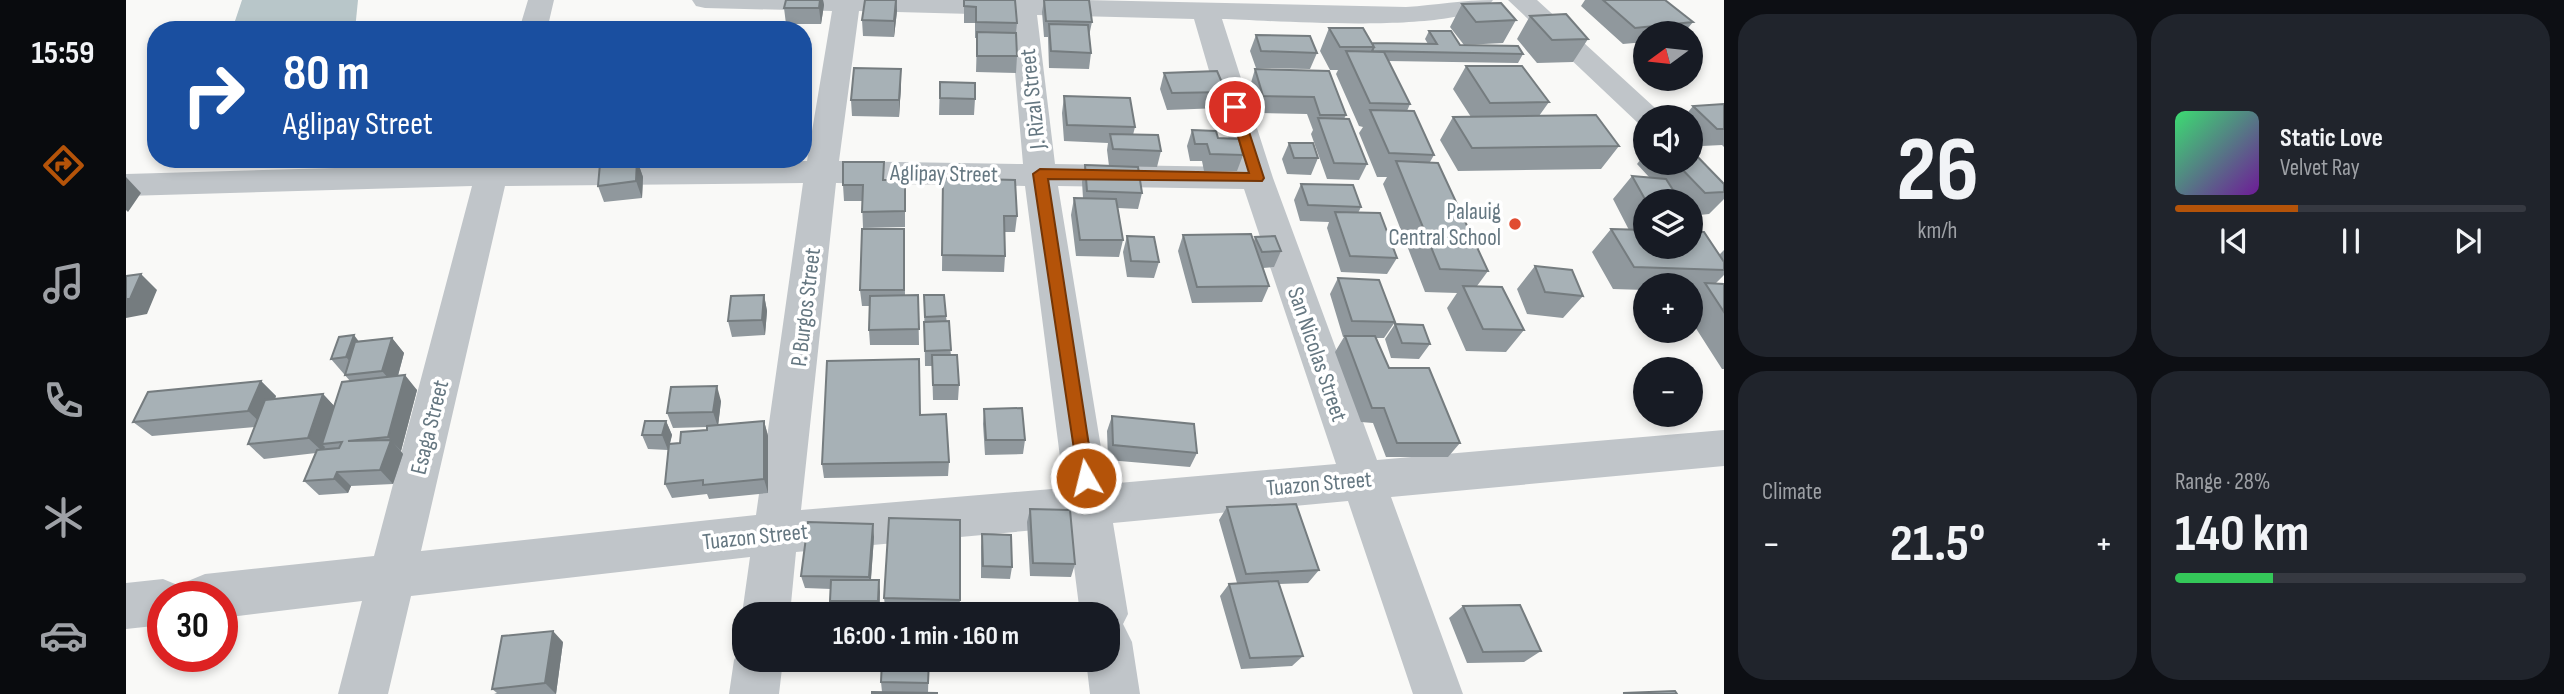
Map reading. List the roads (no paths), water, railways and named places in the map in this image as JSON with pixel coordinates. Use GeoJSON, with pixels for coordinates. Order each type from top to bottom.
{"type":"FeatureCollection","features":[{"type":"Feature","properties":{"kind":"street"},"geometry":{"type":"LineString","coordinates":[[535,21],[541,0]]}},
{"type":"Feature","properties":{"kind":"street"},"geometry":{"type":"LineString","coordinates":[[705,0],[1022,4],[1206,12],[1406,15],[1448,12],[1480,0]]}},
{"type":"Feature","properties":{"kind":"street"},"geometry":{"type":"LineString","coordinates":[[1521,0],[1637,105]]}},
{"type":"Feature","properties":{"kind":"street","name":"P. Burgos Street"},"geometry":{"type":"LineString","coordinates":[[768,602],[821,172],[847,2]]}},
{"type":"Feature","properties":{"kind":"street","name":"J. Rizal Street"},"geometry":{"type":"LineString","coordinates":[[1022,4],[1040,174],[1102,602]]}},
{"type":"Feature","properties":{"kind":"street","name":"San Nicolas Street"},"geometry":{"type":"LineString","coordinates":[[1206,12],[1257,178],[1438,694]]}},
{"type":"Feature","properties":{"kind":"street","name":"Aglipay Street"},"geometry":{"type":"LineString","coordinates":[[126,185],[473,168]]}},
{"type":"Feature","properties":{"kind":"street","name":"Esaga Street"},"geometry":{"type":"LineString","coordinates":[[363,694],[493,168]]}},
{"type":"Feature","properties":{"kind":"street","name":"Aglipay Street"},"geometry":{"type":"LineString","coordinates":[[559,168],[1257,178]]}},
{"type":"Feature","properties":{"kind":"street","name":"Tuazon Street"},"geometry":{"type":"LineString","coordinates":[[238,593],[778,533],[1361,478],[1724,448]]}},
{"type":"Feature","properties":{"kind":"street"},"geometry":{"type":"LineString","coordinates":[[126,606],[147,604]]}},
{"type":"Feature","properties":{"kind":"street"},"geometry":{"type":"LineString","coordinates":[[754,694],[757,672]]}},
{"type":"Feature","properties":{"kind":"street"},"geometry":{"type":"LineString","coordinates":[[1112,672],[1115,694]]}},
{"type":"Feature","properties":{"kind":"place","name":"Palauig Central School"},"geometry":{"type":"Point","coordinates":[1515,224]}}]}
